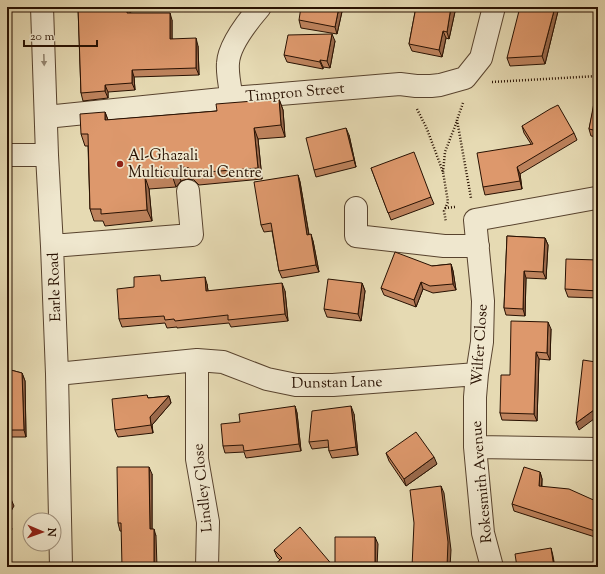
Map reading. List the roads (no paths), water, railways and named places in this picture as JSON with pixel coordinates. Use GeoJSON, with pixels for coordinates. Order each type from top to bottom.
{"type":"FeatureCollection","features":[{"type":"Feature","properties":{"kind":"street","name":"Earle Road"},"geometry":{"type":"LineString","coordinates":[[42,7],[57,374],[61,567]]}},
{"type":"Feature","properties":{"kind":"street"},"geometry":{"type":"LineString","coordinates":[[232,98],[228,63],[235,42],[246,22],[260,7]]}},
{"type":"Feature","properties":{"kind":"street","name":"Timpron Street"},"geometry":{"type":"LineString","coordinates":[[46,117],[232,98],[400,84],[416,86],[435,85],[468,75],[482,58],[494,7]]}},
{"type":"Feature","properties":{"kind":"street"},"geometry":{"type":"LineString","coordinates":[[7,156],[47,155]]}},
{"type":"Feature","properties":{"kind":"street"},"geometry":{"type":"LineString","coordinates":[[52,246],[192,235],[188,192]]}},
{"type":"Feature","properties":{"kind":"street","name":"Wilfer Close"},"geometry":{"type":"LineString","coordinates":[[475,397],[482,342],[483,301],[475,220],[596,198]]}},
{"type":"Feature","properties":{"kind":"street"},"geometry":{"type":"LineString","coordinates":[[356,208],[356,236],[448,246],[478,246]]}},
{"type":"Feature","properties":{"kind":"street","name":"Dunstan Lane"},"geometry":{"type":"LineString","coordinates":[[57,374],[197,360],[223,362],[267,379],[296,385],[333,385],[477,374]]}},
{"type":"Feature","properties":{"kind":"street","name":"Lindley Close"},"geometry":{"type":"LineString","coordinates":[[197,360],[197,459],[208,522],[207,567]]}},
{"type":"Feature","properties":{"kind":"street","name":"Rokesmith Avenue"},"geometry":{"type":"LineString","coordinates":[[475,397],[475,447],[483,533],[492,567]]}},
{"type":"Feature","properties":{"kind":"street"},"geometry":{"type":"LineString","coordinates":[[475,447],[598,449]]}},
{"type":"Feature","properties":{"kind":"place","name":"Al-Ghazali Multicultural Centre"},"geometry":{"type":"Point","coordinates":[120,164]}}]}
